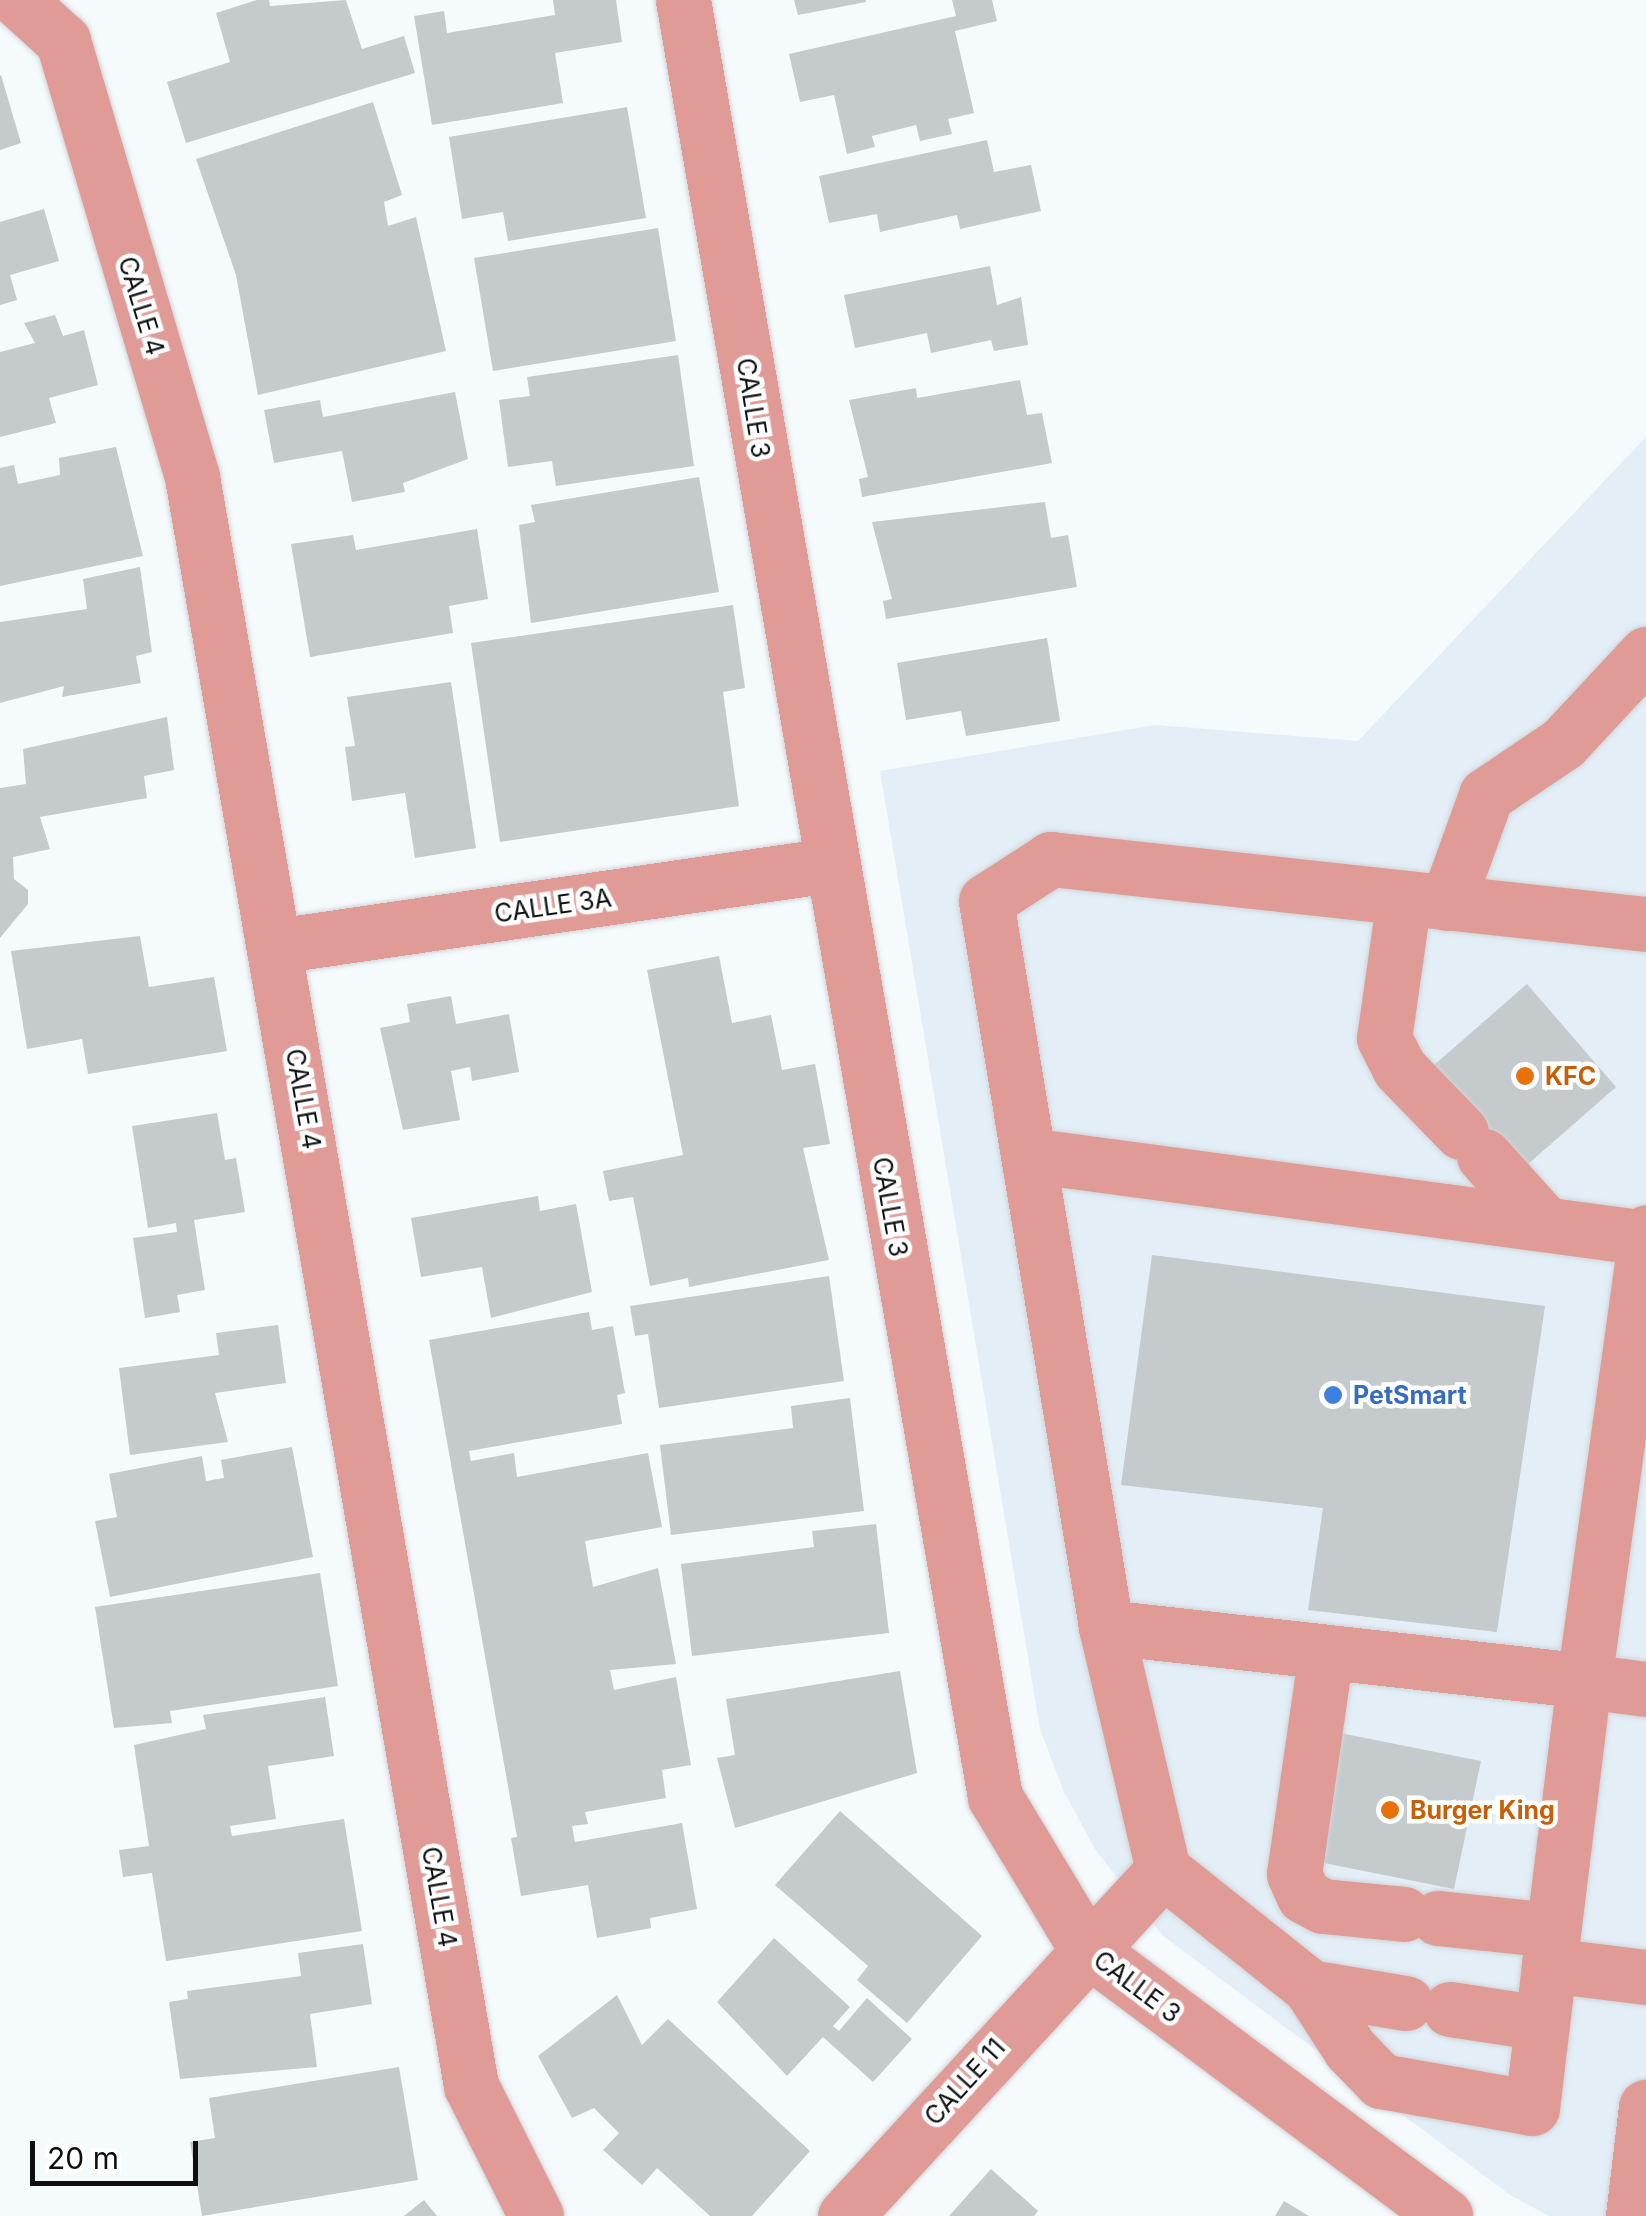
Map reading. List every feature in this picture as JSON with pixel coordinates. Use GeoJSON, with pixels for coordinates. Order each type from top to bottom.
{"type":"FeatureCollection","features":[{"type":"Feature","properties":{"kind":"street","name":"CALLE 4"},"geometry":{"type":"LineString","coordinates":[[18,0],[63,41],[192,477],[472,2086],[536,2216]]}},
{"type":"Feature","properties":{"kind":"street","name":"CALLE 3"},"geometry":{"type":"LineString","coordinates":[[684,0],[830,865],[995,1797],[1086,1948],[1446,2216]]}},
{"type":"Feature","properties":{"kind":"street"},"geometry":{"type":"LineString","coordinates":[[1545,1224],[1398,1068],[1384,1038],[1425,900],[1486,794],[1564,743],[1646,654]]}},
{"type":"Feature","properties":{"kind":"street"},"geometry":{"type":"LineString","coordinates":[[1028,1155],[1646,1236],[1584,1681],[1532,2108],[1381,2082],[1350,2049],[1310,1988],[1163,1870],[1106,1626],[1028,1155],[986,901],[1051,859],[1646,924]]}},
{"type":"Feature","properties":{"kind":"street","name":"CALLE 3A"},"geometry":{"type":"LineString","coordinates":[[276,946],[830,865]]}},
{"type":"Feature","properties":{"kind":"street"},"geometry":{"type":"LineString","coordinates":[[1106,1626],[1646,1689]]}},
{"type":"Feature","properties":{"kind":"street"},"geometry":{"type":"LineString","coordinates":[[1326,1652],[1294,1874],[1304,1896],[1323,1906],[1421,1916],[1551,1948],[1646,1977]]}},
{"type":"Feature","properties":{"kind":"street","name":"CALLE 11"},"geometry":{"type":"LineString","coordinates":[[845,2216],[1086,1948],[1163,1870]]}},
{"type":"Feature","properties":{"kind":"street"},"geometry":{"type":"LineString","coordinates":[[1310,1988],[1541,2024]]}},
{"type":"Feature","properties":{"kind":"street"},"geometry":{"type":"LineString","coordinates":[[1632,2216],[1646,2107]]}},
{"type":"Feature","properties":{"kind":"shaded area"},"geometry":{"type":"Polygon","coordinates":[[[1646,437],[1646,2216],[1549,2216],[1510,2195],[1162,1935],[1095,1849],[1064,1792],[1040,1729],[880,771],[1155,725],[1358,741],[1646,437]]]}},
{"type":"Feature","properties":{"kind":"building"},"geometry":{"type":"Polygon","coordinates":[[[269,0],[270,6],[346,0],[362,49],[404,36],[415,73],[186,143],[167,82],[230,62],[216,13],[269,0]]]}},
{"type":"Feature","properties":{"kind":"building"},"geometry":{"type":"Polygon","coordinates":[[[553,0],[616,0],[622,42],[555,53],[563,103],[432,125],[414,16],[444,11],[447,33],[555,15],[553,0]]]}},
{"type":"Feature","properties":{"kind":"building"},"geometry":{"type":"Polygon","coordinates":[[[794,0],[866,0],[866,2],[798,15],[794,0]]]}},
{"type":"Feature","properties":{"kind":"building"},"geometry":{"type":"Polygon","coordinates":[[[952,0],[992,0],[997,21],[955,31],[974,113],[948,119],[952,134],[920,141],[916,125],[872,136],[875,147],[847,154],[834,95],[800,102],[789,54],[956,16],[952,0]]]}},
{"type":"Feature","properties":{"kind":"building"},"geometry":{"type":"Polygon","coordinates":[[[0,76],[21,143],[0,150],[0,76]]]}},
{"type":"Feature","properties":{"kind":"building"},"geometry":{"type":"Polygon","coordinates":[[[373,102],[402,195],[384,202],[388,226],[416,217],[446,351],[258,395],[236,275],[196,159],[373,102]]]}},
{"type":"Feature","properties":{"kind":"building"},"geometry":{"type":"Polygon","coordinates":[[[627,107],[646,218],[508,241],[503,212],[462,219],[449,137],[627,107]]]}},
{"type":"Feature","properties":{"kind":"building"},"geometry":{"type":"Polygon","coordinates":[[[987,140],[994,172],[1031,165],[1041,211],[960,229],[957,215],[880,232],[877,214],[829,223],[819,176],[987,140]]]}},
{"type":"Feature","properties":{"kind":"building"},"geometry":{"type":"Polygon","coordinates":[[[44,209],[59,261],[10,275],[17,300],[0,305],[0,222],[44,209]]]}},
{"type":"Feature","properties":{"kind":"building"},"geometry":{"type":"Polygon","coordinates":[[[658,228],[676,341],[493,371],[474,258],[658,228]]]}},
{"type":"Feature","properties":{"kind":"building"},"geometry":{"type":"Polygon","coordinates":[[[990,266],[997,305],[1021,297],[1028,345],[994,351],[991,340],[931,353],[927,333],[855,348],[844,295],[990,266]]]}},
{"type":"Feature","properties":{"kind":"building"},"geometry":{"type":"Polygon","coordinates":[[[55,315],[63,336],[84,330],[98,385],[49,398],[56,423],[0,437],[0,352],[35,343],[24,323],[55,315]]]}},
{"type":"Feature","properties":{"kind":"building"},"geometry":{"type":"Polygon","coordinates":[[[678,355],[694,466],[556,486],[552,461],[508,467],[499,400],[530,396],[527,377],[678,355]]]}},
{"type":"Feature","properties":{"kind":"building"},"geometry":{"type":"Polygon","coordinates":[[[1020,380],[1027,415],[1042,413],[1052,463],[862,497],[859,479],[868,477],[849,400],[916,388],[917,398],[1020,380]]]}},
{"type":"Feature","properties":{"kind":"building"},"geometry":{"type":"Polygon","coordinates":[[[455,392],[468,459],[403,483],[405,492],[352,502],[342,451],[274,463],[264,410],[320,400],[323,417],[455,392]]]}},
{"type":"Feature","properties":{"kind":"building"},"geometry":{"type":"Polygon","coordinates":[[[116,447],[143,556],[0,586],[0,468],[14,465],[18,484],[60,475],[59,458],[116,447]]]}},
{"type":"Feature","properties":{"kind":"building"},"geometry":{"type":"Polygon","coordinates":[[[699,477],[719,592],[531,623],[519,525],[535,522],[531,505],[699,477]]]}},
{"type":"Feature","properties":{"kind":"building"},"geometry":{"type":"Polygon","coordinates":[[[1045,502],[1051,538],[1068,535],[1077,587],[886,619],[883,601],[892,599],[872,522],[1045,502]]]}},
{"type":"Feature","properties":{"kind":"building"},"geometry":{"type":"Polygon","coordinates":[[[477,529],[488,599],[449,606],[453,633],[310,657],[291,544],[353,535],[356,550],[477,529]]]}},
{"type":"Feature","properties":{"kind":"building"},"geometry":{"type":"Polygon","coordinates":[[[140,567],[152,652],[136,656],[141,683],[62,697],[64,686],[0,703],[0,622],[87,609],[83,579],[140,567]]]}},
{"type":"Feature","properties":{"kind":"building"},"geometry":{"type":"Polygon","coordinates":[[[733,605],[745,688],[723,692],[739,806],[500,842],[471,643],[733,605]]]}},
{"type":"Feature","properties":{"kind":"building"},"geometry":{"type":"Polygon","coordinates":[[[1047,638],[1060,721],[966,736],[961,711],[906,720],[897,663],[1047,638]]]}},
{"type":"Feature","properties":{"kind":"building"},"geometry":{"type":"Polygon","coordinates":[[[451,682],[476,848],[415,858],[405,793],[352,801],[345,747],[355,746],[347,697],[451,682]]]}},
{"type":"Feature","properties":{"kind":"building"},"geometry":{"type":"Polygon","coordinates":[[[167,717],[174,770],[144,776],[147,798],[40,817],[50,849],[13,857],[14,879],[28,890],[28,904],[0,938],[0,788],[26,784],[23,749],[167,717]]]}},
{"type":"Feature","properties":{"kind":"building"},"geometry":{"type":"Polygon","coordinates":[[[140,936],[149,987],[214,977],[227,1051],[88,1074],[82,1039],[27,1049],[11,951],[140,936]]]}},
{"type":"Feature","properties":{"kind":"building"},"geometry":{"type":"Polygon","coordinates":[[[719,956],[732,1023],[771,1015],[782,1070],[815,1064],[830,1144],[803,1148],[829,1260],[689,1287],[688,1278],[650,1286],[633,1197],[609,1201],[603,1171],[683,1155],[647,970],[719,956]]]}},
{"type":"Feature","properties":{"kind":"building","name":"KFC"},"geometry":{"type":"Polygon","coordinates":[[[1527,984],[1616,1087],[1521,1170],[1433,1066],[1527,984]]]}},
{"type":"Feature","properties":{"kind":"building"},"geometry":{"type":"Polygon","coordinates":[[[451,996],[456,1024],[509,1014],[519,1072],[472,1081],[470,1067],[451,1071],[460,1120],[403,1130],[380,1028],[410,1022],[407,1004],[451,996]]]}},
{"type":"Feature","properties":{"kind":"building"},"geometry":{"type":"Polygon","coordinates":[[[217,1113],[225,1160],[236,1158],[245,1212],[194,1220],[205,1290],[177,1295],[180,1312],[145,1318],[133,1238],[177,1232],[176,1223],[148,1228],[132,1126],[217,1113]]]}},
{"type":"Feature","properties":{"kind":"building"},"geometry":{"type":"Polygon","coordinates":[[[538,1196],[540,1211],[576,1204],[592,1292],[491,1318],[482,1267],[421,1277],[411,1218],[538,1196]]]}},
{"type":"Feature","properties":{"kind":"building","name":"PetSmart"},"geometry":{"type":"Polygon","coordinates":[[[1152,1255],[1545,1306],[1497,1632],[1308,1610],[1323,1508],[1121,1485],[1152,1255]]]}},
{"type":"Feature","properties":{"kind":"building"},"geometry":{"type":"Polygon","coordinates":[[[829,1276],[844,1381],[659,1408],[648,1334],[635,1336],[630,1306],[829,1276]]]}},
{"type":"Feature","properties":{"kind":"building"},"geometry":{"type":"Polygon","coordinates":[[[589,1312],[592,1330],[613,1326],[625,1393],[617,1395],[622,1424],[469,1451],[471,1461],[514,1453],[517,1477],[648,1453],[662,1527],[585,1541],[593,1587],[658,1568],[676,1664],[610,1670],[614,1690],[676,1677],[691,1765],[662,1770],[666,1798],[585,1812],[588,1824],[572,1826],[575,1842],[682,1823],[697,1909],[650,1918],[651,1928],[597,1938],[588,1885],[521,1896],[511,1838],[517,1837],[429,1340],[589,1312]]]}},
{"type":"Feature","properties":{"kind":"building"},"geometry":{"type":"Polygon","coordinates":[[[278,1325],[286,1383],[215,1393],[228,1442],[130,1455],[119,1368],[219,1355],[216,1333],[278,1325]]]}},
{"type":"Feature","properties":{"kind":"building"},"geometry":{"type":"Polygon","coordinates":[[[850,1398],[864,1511],[671,1535],[660,1445],[793,1428],[791,1406],[850,1398]]]}},
{"type":"Feature","properties":{"kind":"building"},"geometry":{"type":"Polygon","coordinates":[[[292,1447],[313,1557],[110,1597],[95,1521],[117,1517],[109,1474],[202,1456],[206,1481],[224,1478],[221,1460],[292,1447]]]}},
{"type":"Feature","properties":{"kind":"building"},"geometry":{"type":"Polygon","coordinates":[[[876,1524],[889,1633],[692,1656],[681,1564],[814,1547],[812,1531],[876,1524]]]}},
{"type":"Feature","properties":{"kind":"building"},"geometry":{"type":"Polygon","coordinates":[[[320,1573],[338,1686],[170,1711],[172,1723],[114,1728],[95,1607],[320,1573]]]}},
{"type":"Feature","properties":{"kind":"building"},"geometry":{"type":"Polygon","coordinates":[[[900,1671],[917,1773],[735,1828],[717,1758],[735,1755],[726,1699],[900,1671]]]}},
{"type":"Feature","properties":{"kind":"building"},"geometry":{"type":"Polygon","coordinates":[[[325,1697],[334,1756],[268,1766],[276,1819],[230,1826],[232,1836],[344,1819],[362,1931],[166,1961],[152,1873],[123,1877],[119,1850],[149,1846],[134,1745],[206,1729],[203,1715],[325,1697]]]}},
{"type":"Feature","properties":{"kind":"building","name":"Burger King"},"geometry":{"type":"Polygon","coordinates":[[[1325,1730],[1481,1761],[1454,1889],[1299,1858],[1325,1730]]]}},
{"type":"Feature","properties":{"kind":"building"},"geometry":{"type":"Polygon","coordinates":[[[840,1811],[982,1936],[907,2023],[857,1980],[868,1966],[775,1885],[840,1811]]]}},
{"type":"Feature","properties":{"kind":"building"},"geometry":{"type":"Polygon","coordinates":[[[774,1938],[850,2007],[833,2026],[839,2031],[867,1998],[912,2039],[873,2082],[823,2037],[787,2076],[717,2002],[774,1938]]]}},
{"type":"Feature","properties":{"kind":"building"},"geometry":{"type":"Polygon","coordinates":[[[363,1944],[372,2004],[310,2014],[317,2067],[180,2079],[169,2002],[188,1999],[187,1991],[301,1976],[298,1953],[363,1944]]]}},
{"type":"Feature","properties":{"kind":"building"},"geometry":{"type":"Polygon","coordinates":[[[617,1995],[642,2045],[668,2019],[810,2151],[752,2216],[710,2216],[657,2168],[642,2185],[603,2150],[619,2133],[594,2108],[572,2118],[538,2056],[617,1995]]]}},
{"type":"Feature","properties":{"kind":"building"},"geometry":{"type":"Polygon","coordinates":[[[399,2067],[418,2180],[202,2216],[190,2142],[215,2138],[209,2098],[399,2067]]]}},
{"type":"Feature","properties":{"kind":"building"},"geometry":{"type":"Polygon","coordinates":[[[991,2169],[1038,2211],[1034,2216],[949,2216],[991,2169]]]}},
{"type":"Feature","properties":{"kind":"building"},"geometry":{"type":"Polygon","coordinates":[[[424,2200],[437,2216],[404,2216],[424,2200]]]}},
{"type":"Feature","properties":{"kind":"building"},"geometry":{"type":"Polygon","coordinates":[[[1284,2201],[1309,2216],[1275,2216],[1284,2201]]]}},
{"type":"Feature","properties":{"kind":"place","name":"KFC"},"geometry":{"type":"Point","coordinates":[1525,1076]}},
{"type":"Feature","properties":{"kind":"place","name":"PetSmart"},"geometry":{"type":"Point","coordinates":[1333,1395]}},
{"type":"Feature","properties":{"kind":"place","name":"Burger King"},"geometry":{"type":"Point","coordinates":[1390,1810]}}]}
